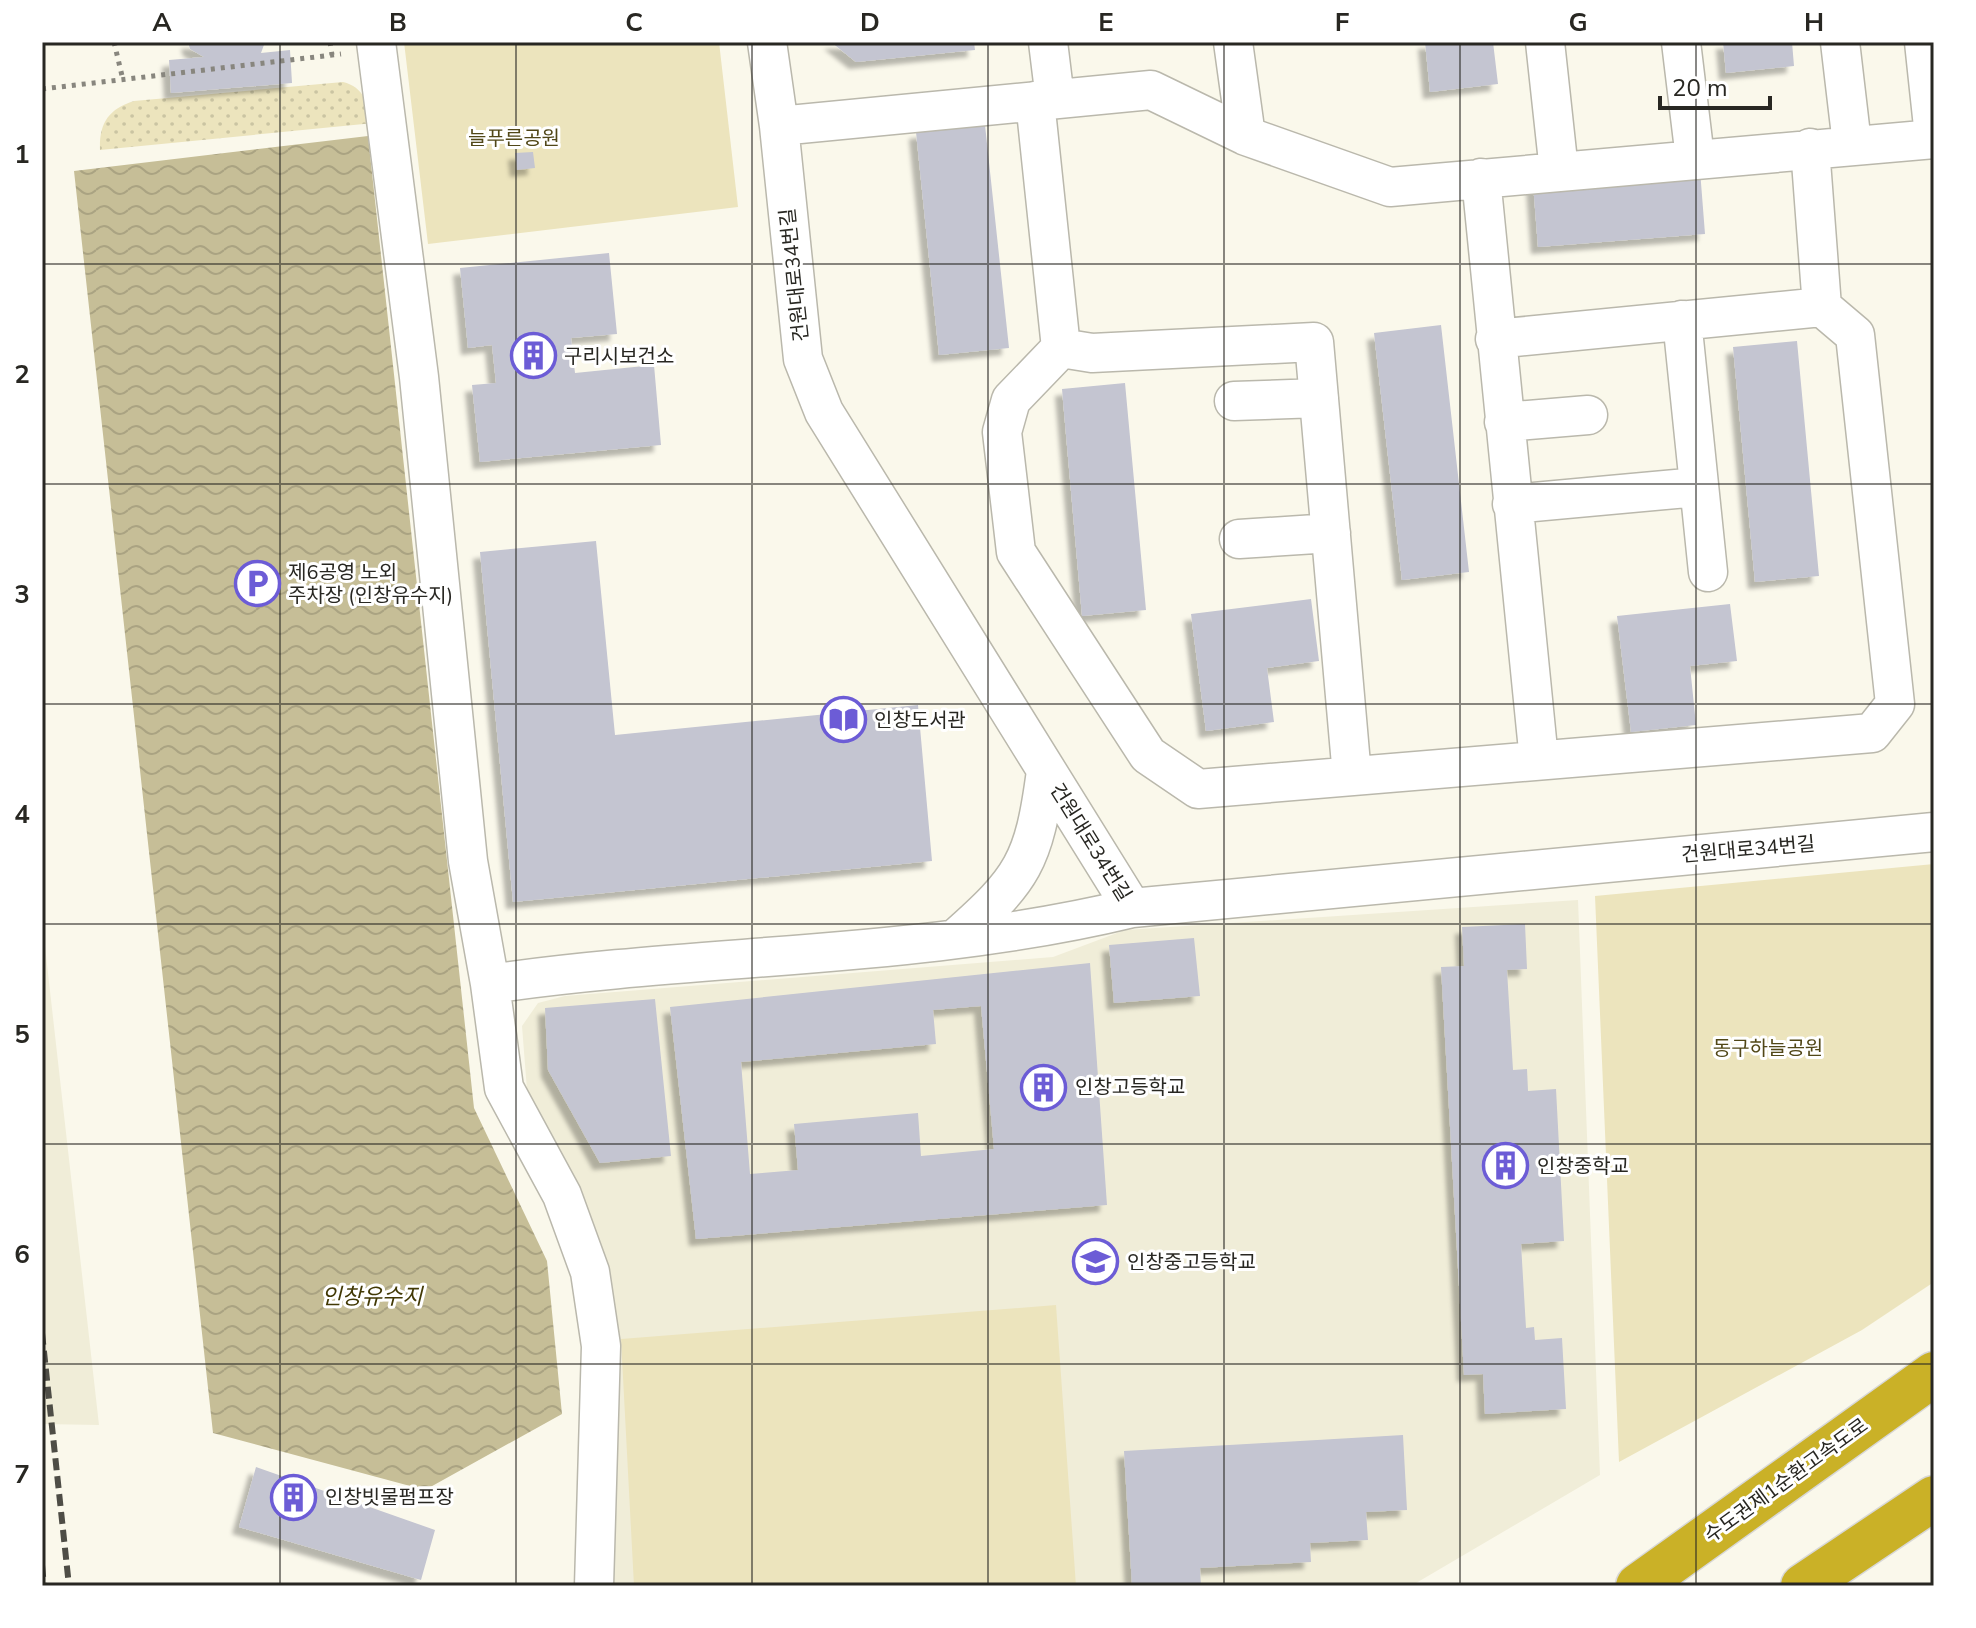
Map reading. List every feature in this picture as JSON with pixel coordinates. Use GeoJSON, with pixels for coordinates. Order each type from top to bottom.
{"type":"FeatureCollection","features":[{"type":"Feature","properties":{"kind":"highway","name":"수도권제1순환고속도로"},"geometry":{"type":"LineString","coordinates":[[1638,1586],[1934,1374]]}},
{"type":"Feature","properties":{"kind":"highway"},"geometry":{"type":"LineString","coordinates":[[1803,1586],[1934,1498]]}},
{"type":"Feature","properties":{"kind":"street","name":"건원대로34번길"},"geometry":{"type":"LineString","coordinates":[[767,42],[779,126],[803,359],[824,412],[1132,908],[1934,832]]}},
{"type":"Feature","properties":{"kind":"street"},"geometry":{"type":"LineString","coordinates":[[1048,42],[1045,100],[1061,348],[1011,400],[1002,432],[1016,552],[1148,755],[1198,789],[1872,733],[1895,704],[1855,335],[1822,307],[1810,148]]}},
{"type":"Feature","properties":{"kind":"street"},"geometry":{"type":"LineString","coordinates":[[1233,42],[1246,136]]}},
{"type":"Feature","properties":{"kind":"street"},"geometry":{"type":"LineString","coordinates":[[1545,42],[1559,171]]}},
{"type":"Feature","properties":{"kind":"street"},"geometry":{"type":"LineString","coordinates":[[1681,42],[1695,158]]}},
{"type":"Feature","properties":{"kind":"street"},"geometry":{"type":"LineString","coordinates":[[1840,42],[1852,144]]}},
{"type":"Feature","properties":{"kind":"street"},"geometry":{"type":"LineString","coordinates":[[779,126],[1151,90],[1246,136],[1390,187],[1934,138],[1924,42]]}},
{"type":"Feature","properties":{"kind":"street"},"geometry":{"type":"LineString","coordinates":[[377,46],[420,489],[468,861],[490,984],[504,1088],[562,1195],[590,1272],[601,1346],[594,1586]]}},
{"type":"Feature","properties":{"kind":"street"},"geometry":{"type":"LineString","coordinates":[[1481,178],[1539,760]]}},
{"type":"Feature","properties":{"kind":"street"},"geometry":{"type":"LineString","coordinates":[[1495,339],[1822,307]]}},
{"type":"Feature","properties":{"kind":"street"},"geometry":{"type":"LineString","coordinates":[[1682,320],[1708,572]]}},
{"type":"Feature","properties":{"kind":"street"},"geometry":{"type":"LineString","coordinates":[[1061,348],[1092,353],[1314,342],[1352,776]]}},
{"type":"Feature","properties":{"kind":"street"},"geometry":{"type":"LineString","coordinates":[[1234,401],[1319,398]]}},
{"type":"Feature","properties":{"kind":"street"},"geometry":{"type":"LineString","coordinates":[[1504,422],[1588,415]]}},
{"type":"Feature","properties":{"kind":"street"},"geometry":{"type":"LineString","coordinates":[[1512,504],[1698,487]]}},
{"type":"Feature","properties":{"kind":"street"},"geometry":{"type":"LineString","coordinates":[[1239,539],[1331,533]]}},
{"type":"Feature","properties":{"kind":"street"},"geometry":{"type":"LineString","coordinates":[[955,939],[1018,877],[1036,835],[1046,771]]}},
{"type":"Feature","properties":{"kind":"street"},"geometry":{"type":"LineString","coordinates":[[490,984],[559,974],[955,939],[1063,924],[1132,908]]}},
{"type":"Feature","properties":{"kind":"path"},"geometry":{"type":"LineString","coordinates":[[114,42],[123,80]]}},
{"type":"Feature","properties":{"kind":"path"},"geometry":{"type":"LineString","coordinates":[[330,42],[332,55]]}},
{"type":"Feature","properties":{"kind":"path"},"geometry":{"type":"LineString","coordinates":[[42,89],[332,55],[377,46]]}},
{"type":"Feature","properties":{"kind":"shaded area","name":"인창중고등학교"},"geometry":{"type":"Polygon","coordinates":[[[1578,900],[1600,1475],[1411,1586],[612,1586],[611,1310],[527,1090],[522,1026],[538,1003],[565,996],[1053,957],[1125,930],[1578,900]]]}},
{"type":"Feature","properties":{"kind":"shaded area"},"geometry":{"type":"Polygon","coordinates":[[[42,920],[99,1425],[42,1424],[42,920]]]}},
{"type":"Feature","properties":{"kind":"green space","name":"늘푸른공원"},"geometry":{"type":"Polygon","coordinates":[[[404,42],[719,42],[738,207],[428,244],[404,42]]]}},
{"type":"Feature","properties":{"kind":"green space"},"geometry":{"type":"Polygon","coordinates":[[[343,82],[360,92],[374,123],[100,150],[101,132],[107,119],[118,108],[134,101],[343,82]]]}},
{"type":"Feature","properties":{"kind":"green space","name":"동구하늘공원"},"geometry":{"type":"Polygon","coordinates":[[[1934,864],[1934,1282],[1862,1330],[1619,1462],[1595,896],[1934,864]]]}},
{"type":"Feature","properties":{"kind":"green space"},"geometry":{"type":"Polygon","coordinates":[[[1056,1305],[1076,1586],[634,1586],[621,1339],[1056,1305]]]}},
{"type":"Feature","properties":{"kind":"water","name":"인창유수지"},"geometry":{"type":"Polygon","coordinates":[[[368,136],[474,1108],[547,1261],[562,1414],[425,1490],[213,1433],[74,171],[368,136]]]}},
{"type":"Feature","properties":{"kind":"building"},"geometry":{"type":"Polygon","coordinates":[[[188,42],[265,42],[261,53],[290,50],[292,83],[171,93],[169,60],[204,57],[190,49],[188,42]]]}},
{"type":"Feature","properties":{"kind":"building"},"geometry":{"type":"Polygon","coordinates":[[[831,42],[974,42],[975,50],[856,62],[831,42]]]}},
{"type":"Feature","properties":{"kind":"building"},"geometry":{"type":"Polygon","coordinates":[[[1425,42],[1493,42],[1498,84],[1430,92],[1425,42]]]}},
{"type":"Feature","properties":{"kind":"building"},"geometry":{"type":"Polygon","coordinates":[[[1723,42],[1792,42],[1794,66],[1726,73],[1723,42]]]}},
{"type":"Feature","properties":{"kind":"building"},"geometry":{"type":"Polygon","coordinates":[[[985,125],[1009,348],[939,355],[916,132],[985,125]]]}},
{"type":"Feature","properties":{"kind":"building"},"geometry":{"type":"Polygon","coordinates":[[[533,152],[535,168],[517,170],[515,153],[533,152]]]}},
{"type":"Feature","properties":{"kind":"building"},"geometry":{"type":"Polygon","coordinates":[[[1700,170],[1705,234],[1538,247],[1533,183],[1700,170]]]}},
{"type":"Feature","properties":{"kind":"building","name":"구리시보건소"},"geometry":{"type":"Polygon","coordinates":[[[609,253],[617,334],[571,338],[575,373],[654,365],[661,445],[480,462],[472,385],[496,383],[492,345],[468,348],[460,268],[609,253]]]}},
{"type":"Feature","properties":{"kind":"building"},"geometry":{"type":"Polygon","coordinates":[[[1441,325],[1469,572],[1402,580],[1374,333],[1441,325]]]}},
{"type":"Feature","properties":{"kind":"building"},"geometry":{"type":"Polygon","coordinates":[[[1797,341],[1819,576],[1755,582],[1733,347],[1797,341]]]}},
{"type":"Feature","properties":{"kind":"building"},"geometry":{"type":"Polygon","coordinates":[[[1125,383],[1146,610],[1082,616],[1062,389],[1125,383]]]}},
{"type":"Feature","properties":{"kind":"building","name":"인창도서관"},"geometry":{"type":"Polygon","coordinates":[[[596,541],[615,735],[918,705],[932,861],[513,902],[480,552],[596,541]]]}},
{"type":"Feature","properties":{"kind":"building"},"geometry":{"type":"Polygon","coordinates":[[[1311,599],[1319,661],[1267,668],[1274,722],[1206,731],[1191,614],[1311,599]]]}},
{"type":"Feature","properties":{"kind":"building"},"geometry":{"type":"Polygon","coordinates":[[[1730,604],[1737,661],[1690,666],[1696,725],[1631,732],[1617,616],[1730,604]]]}},
{"type":"Feature","properties":{"kind":"building","name":"인창중학교"},"geometry":{"type":"Polygon","coordinates":[[[1525,924],[1527,969],[1507,970],[1513,1070],[1527,1069],[1528,1091],[1556,1089],[1564,1241],[1521,1244],[1526,1328],[1534,1327],[1535,1340],[1562,1338],[1566,1409],[1485,1414],[1483,1374],[1464,1375],[1441,967],[1464,966],[1462,927],[1525,924]]]}},
{"type":"Feature","properties":{"kind":"building"},"geometry":{"type":"Polygon","coordinates":[[[1194,938],[1200,996],[1114,1003],[1109,945],[1194,938]]]}},
{"type":"Feature","properties":{"kind":"building","name":"인창고등학교"},"geometry":{"type":"Polygon","coordinates":[[[1090,963],[1107,1205],[696,1239],[670,1007],[1090,963]],[[981,1006],[933,1010],[936,1044],[741,1062],[750,1174],[798,1170],[794,1124],[918,1113],[921,1156],[994,1149],[981,1006]]]}},
{"type":"Feature","properties":{"kind":"building"},"geometry":{"type":"Polygon","coordinates":[[[655,999],[671,1156],[600,1163],[548,1070],[545,1008],[655,999]]]}},
{"type":"Feature","properties":{"kind":"building"},"geometry":{"type":"Polygon","coordinates":[[[1403,1435],[1407,1510],[1366,1512],[1368,1540],[1310,1543],[1311,1562],[1200,1568],[1201,1586],[1132,1586],[1124,1451],[1403,1435]]]}},
{"type":"Feature","properties":{"kind":"building","name":"인창빗물펌프장"},"geometry":{"type":"Polygon","coordinates":[[[256,1467],[435,1530],[421,1580],[239,1527],[256,1467]]]}},
{"type":"Feature","properties":{"kind":"railway"},"geometry":{"type":"LineString","coordinates":[[42,1333],[69,1586]]}},
{"type":"Feature","properties":{"kind":"railway"},"geometry":{"type":"LineString","coordinates":[[42,1565],[44,1586]]}},
{"type":"Feature","properties":{"kind":"place","name":"구리시보건소"},"geometry":{"type":"Point","coordinates":[533,356]}},
{"type":"Feature","properties":{"kind":"place","name":"제6공영 노외 주차장 (인창유수지)"},"geometry":{"type":"Point","coordinates":[257,583]}},
{"type":"Feature","properties":{"kind":"place","name":"인창도서관"},"geometry":{"type":"Point","coordinates":[843,720]}},
{"type":"Feature","properties":{"kind":"place","name":"인창고등학교"},"geometry":{"type":"Point","coordinates":[1044,1087]}},
{"type":"Feature","properties":{"kind":"place","name":"인창중학교"},"geometry":{"type":"Point","coordinates":[1506,1166]}},
{"type":"Feature","properties":{"kind":"place","name":"인창중고등학교"},"geometry":{"type":"Point","coordinates":[1096,1262]}},
{"type":"Feature","properties":{"kind":"place","name":"인창빗물펌프장"},"geometry":{"type":"Point","coordinates":[294,1497]}}]}
